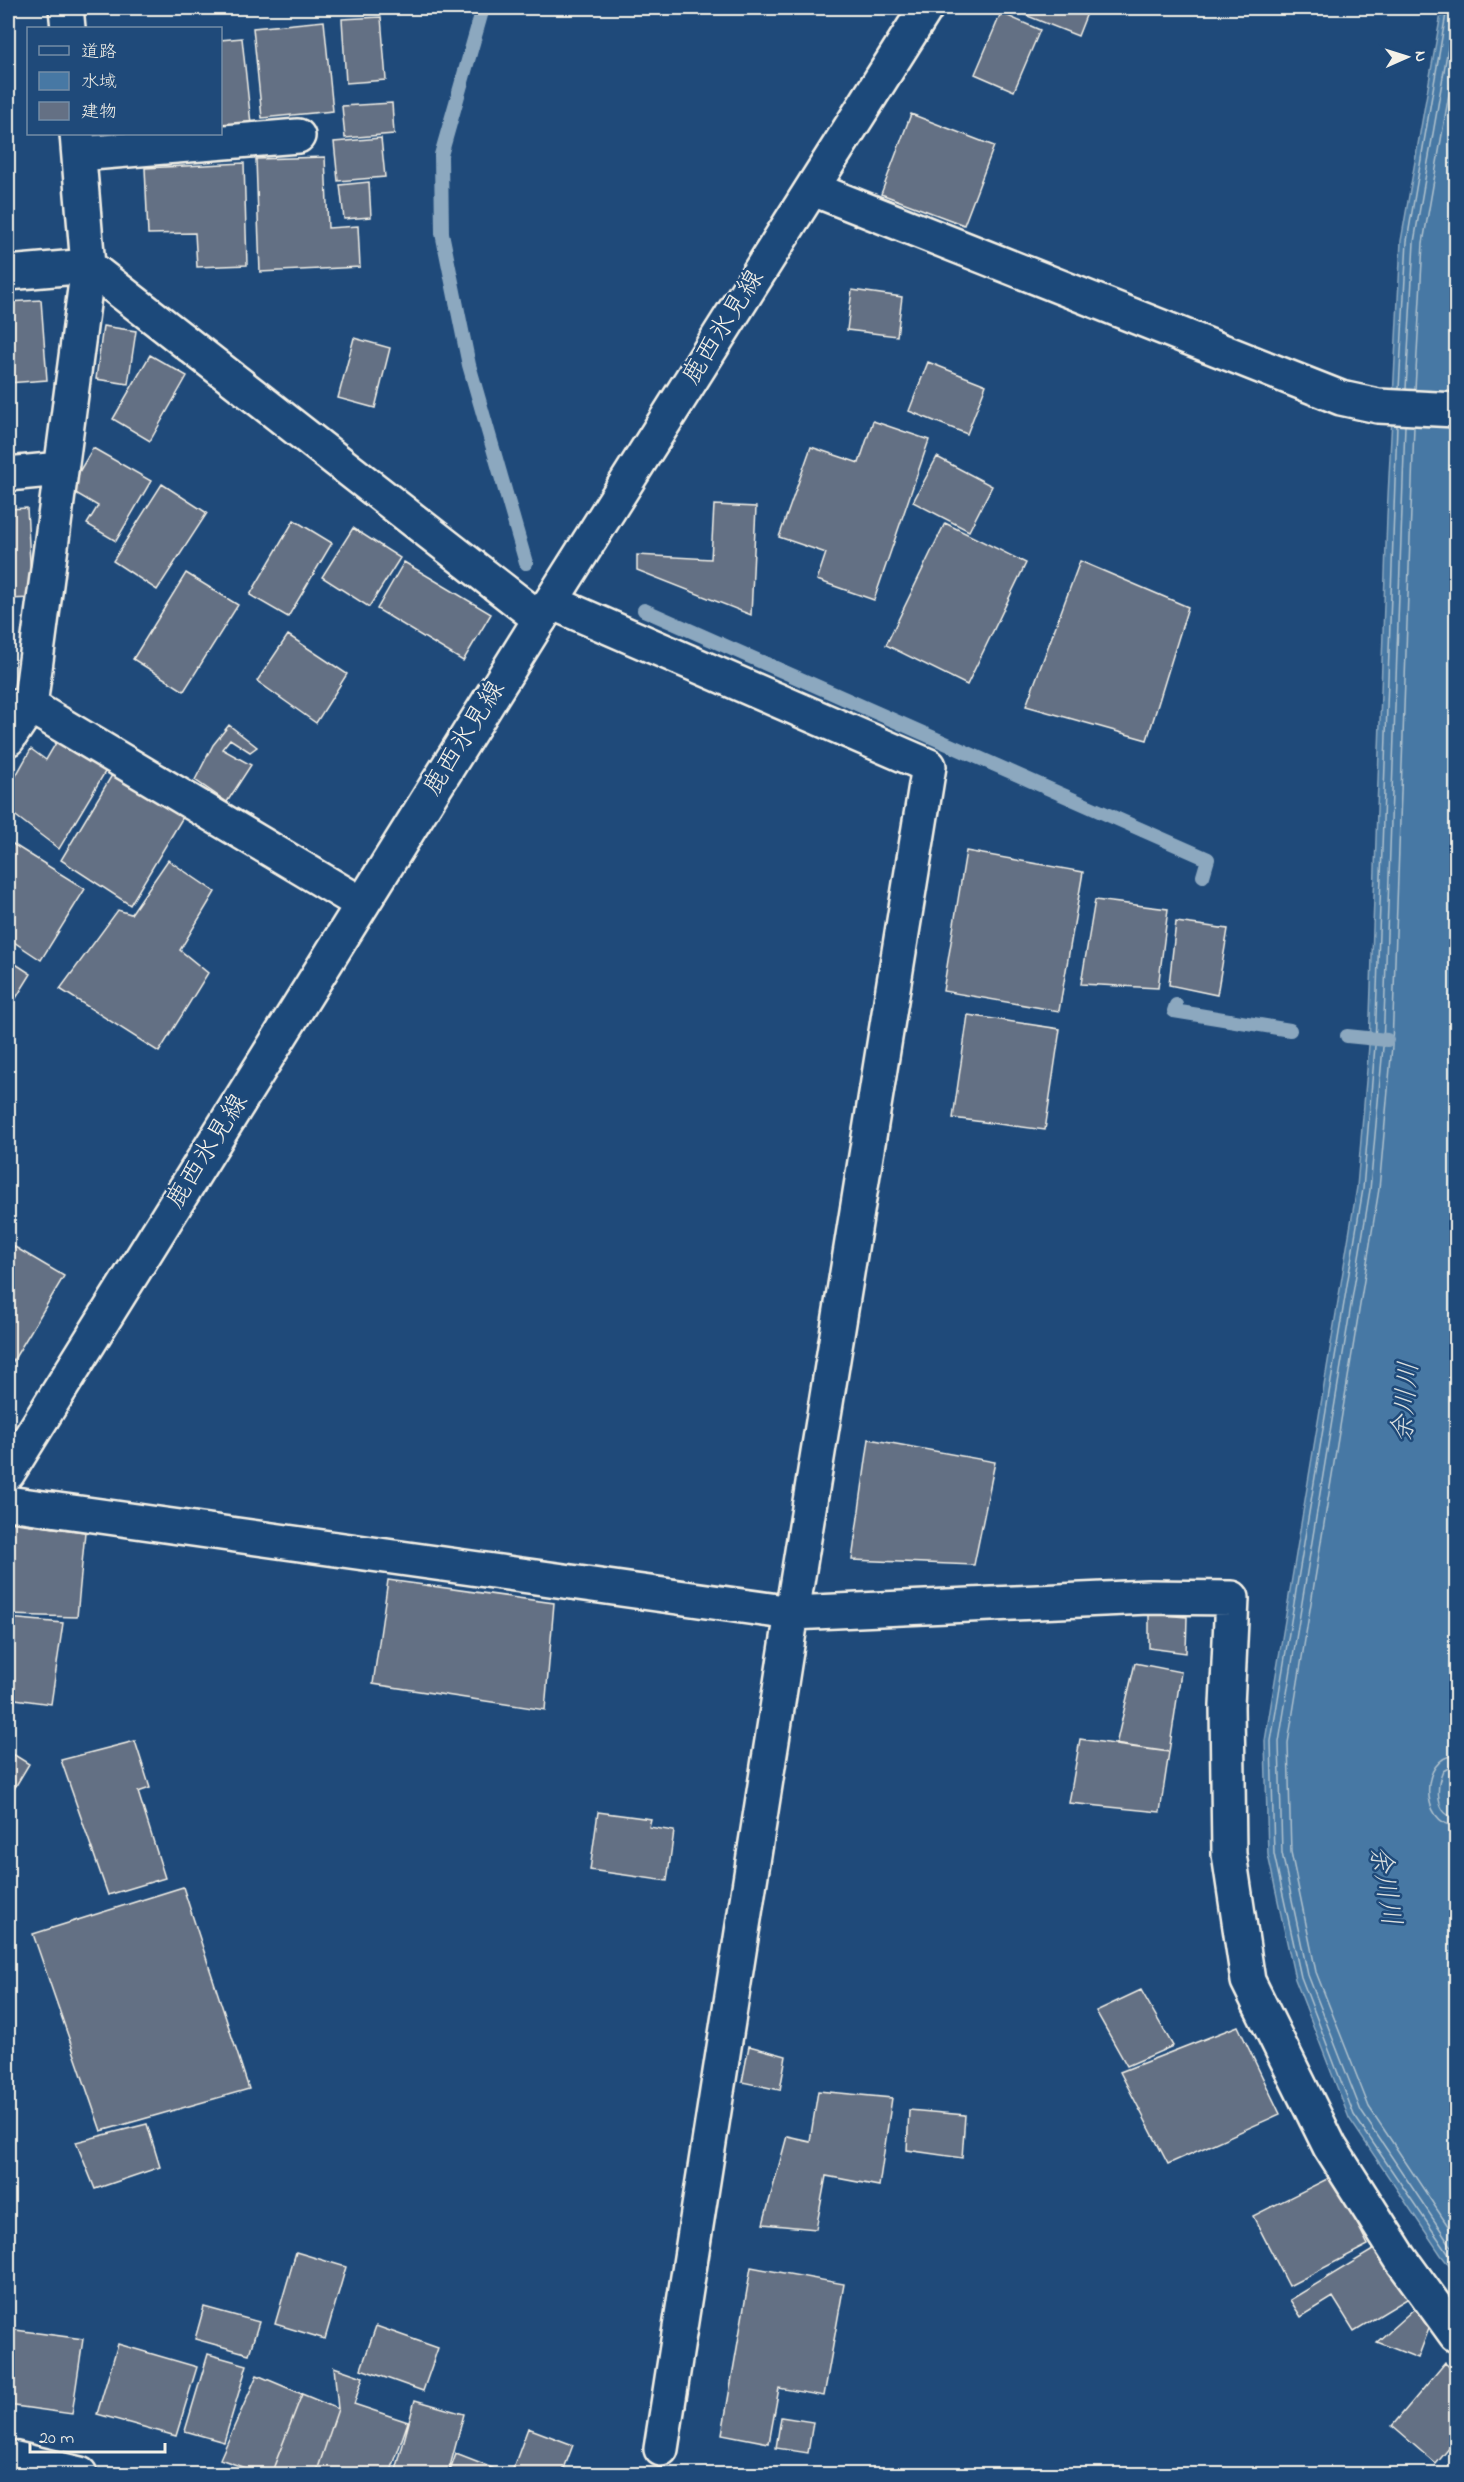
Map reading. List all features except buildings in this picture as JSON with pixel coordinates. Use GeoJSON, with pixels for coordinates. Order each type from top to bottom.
{"type":"FeatureCollection","features":[{"type":"Feature","properties":{"kind":"street"},"geometry":{"type":"LineString","coordinates":[[66,8],[68,27]]}},
{"type":"Feature","properties":{"kind":"street","name":"鹿西氷見線"},"geometry":{"type":"LineString","coordinates":[[8,1473],[545,610],[926,8]]}},
{"type":"Feature","properties":{"kind":"street"},"geometry":{"type":"LineString","coordinates":[[8,739],[19,706],[51,552],[88,266],[78,144],[298,136]]}},
{"type":"Feature","properties":{"kind":"street"},"geometry":{"type":"LineString","coordinates":[[813,189],[1341,398],[1378,406],[1456,410]]}},
{"type":"Feature","properties":{"kind":"street"},"geometry":{"type":"LineString","coordinates":[[8,273],[88,266],[545,610],[929,766],[792,1613],[661,2449]]}},
{"type":"Feature","properties":{"kind":"street"},"geometry":{"type":"LineString","coordinates":[[8,474],[60,469]]}},
{"type":"Feature","properties":{"kind":"street"},"geometry":{"type":"LineString","coordinates":[[19,706],[362,904]]}},
{"type":"Feature","properties":{"kind":"street"},"geometry":{"type":"LineString","coordinates":[[8,1503],[792,1613],[1148,1597],[1232,1599],[1227,1706],[1229,1854],[1248,1981],[1330,2147],[1401,2259],[1456,2335]]}},
{"type":"Feature","properties":{"kind":"street"},"geometry":{"type":"LineString","coordinates":[[8,2457],[80,2475]]}},
{"type":"Feature","properties":{"kind":"water","name":"余川川"},"geometry":{"type":"Polygon","coordinates":[[[1442,8],[1456,8],[1456,1759],[1452,1790],[1456,1824],[1456,2274],[1349,2118],[1295,1979],[1268,1855],[1265,1741],[1357,1187],[1369,1046],[1387,516],[1401,241],[1442,8]]]}},
{"type":"Feature","properties":{"kind":"waterway"},"geometry":{"type":"LineString","coordinates":[[483,8],[441,155],[442,233],[469,365],[526,563]]}},
{"type":"Feature","properties":{"kind":"waterway"},"geometry":{"type":"LineString","coordinates":[[644,610],[1208,859],[1203,876]]}},
{"type":"Feature","properties":{"kind":"waterway"},"geometry":{"type":"LineString","coordinates":[[1176,1005],[1174,1011],[1290,1030]]}},
{"type":"Feature","properties":{"kind":"waterway"},"geometry":{"type":"LineString","coordinates":[[1347,1036],[1387,1040]]}}]}
